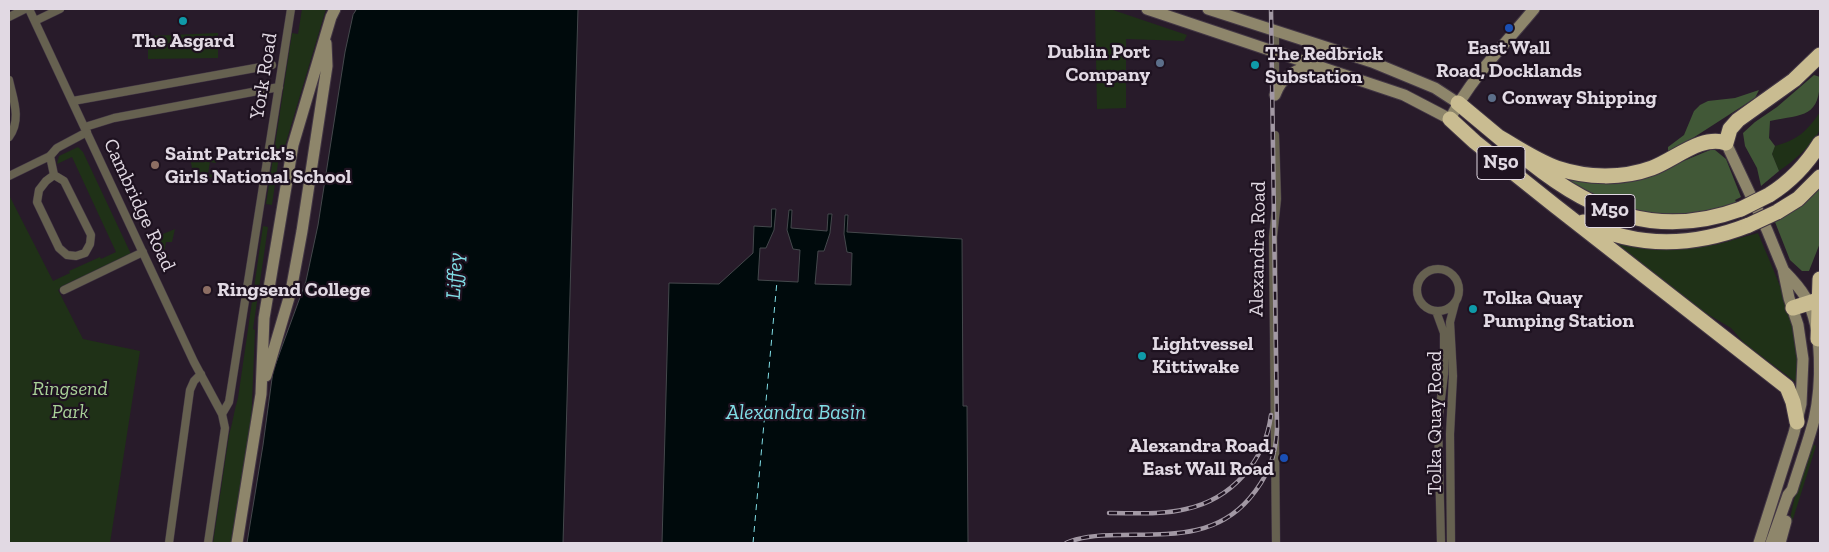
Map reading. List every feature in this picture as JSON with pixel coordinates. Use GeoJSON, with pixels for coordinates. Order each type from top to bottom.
{"type":"FeatureCollection","features":[{"type":"Feature","properties":{"kind":"highway"},"geometry":{"type":"LineString","coordinates":[[1499,137],[1556,168],[1580,173],[1608,176],[1652,168],[1702,143],[1717,140],[1726,143],[1730,129],[1738,120],[1794,80],[1820,55]]}},
{"type":"Feature","properties":{"kind":"highway","name":"N50"},"geometry":{"type":"LineString","coordinates":[[1458,103],[1499,137]]}},
{"type":"Feature","properties":{"kind":"highway","name":"N50"},"geometry":{"type":"LineString","coordinates":[[1450,119],[1475,142],[1554,205]]}},
{"type":"Feature","properties":{"kind":"highway","name":"M50"},"geometry":{"type":"LineString","coordinates":[[1499,137],[1560,184],[1615,214],[1645,221],[1680,222],[1708,218],[1741,209],[1769,196],[1782,187],[1812,157],[1820,144]]}},
{"type":"Feature","properties":{"kind":"highway","name":"M50"},"geometry":{"type":"LineString","coordinates":[[1554,205],[1585,223],[1619,237],[1650,242],[1682,242],[1708,238],[1749,225],[1777,212],[1798,199],[1820,178]]}},
{"type":"Feature","properties":{"kind":"highway"},"geometry":{"type":"LineString","coordinates":[[1554,205],[1787,387],[1793,402],[1797,422]]}},
{"type":"Feature","properties":{"kind":"highway"},"geometry":{"type":"LineString","coordinates":[[1818,339],[1813,301],[1820,279]]}},
{"type":"Feature","properties":{"kind":"highway"},"geometry":{"type":"LineString","coordinates":[[1793,308],[1813,301]]}},
{"type":"Feature","properties":{"kind":"main road"},"geometry":{"type":"LineString","coordinates":[[237,543],[260,394],[264,318],[293,145],[331,16],[335,9]]}},
{"type":"Feature","properties":{"kind":"main road"},"geometry":{"type":"LineString","coordinates":[[1147,9],[1404,96],[1450,119],[1458,103],[1534,9]]}},
{"type":"Feature","properties":{"kind":"main road"},"geometry":{"type":"LineString","coordinates":[[1208,9],[1372,62],[1430,86],[1458,103]]}},
{"type":"Feature","properties":{"kind":"main road"},"geometry":{"type":"LineString","coordinates":[[260,394],[291,291],[302,231],[328,66],[325,36]]}},
{"type":"Feature","properties":{"kind":"main road"},"geometry":{"type":"LineString","coordinates":[[1275,94],[1280,84],[1293,72],[1303,68],[1318,68]]}},
{"type":"Feature","properties":{"kind":"main road"},"geometry":{"type":"LineString","coordinates":[[1726,143],[1783,269],[1798,325],[1803,360],[1797,422],[1759,543]]}},
{"type":"Feature","properties":{"kind":"main road"},"geometry":{"type":"LineString","coordinates":[[1783,269],[1802,292],[1813,301]]}},
{"type":"Feature","properties":{"kind":"main road"},"geometry":{"type":"LineString","coordinates":[[1771,543],[1817,419],[1819,398],[1818,339]]}},
{"type":"Feature","properties":{"kind":"main road"},"geometry":{"type":"LineString","coordinates":[[1780,543],[1792,490]]}},
{"type":"Feature","properties":{"kind":"street"},"geometry":{"type":"LineString","coordinates":[[9,17],[25,9]]}},
{"type":"Feature","properties":{"kind":"street","name":"Cambridge Road"},"geometry":{"type":"LineString","coordinates":[[29,9],[201,374],[222,414]]}},
{"type":"Feature","properties":{"kind":"street"},"geometry":{"type":"LineString","coordinates":[[35,21],[60,9]]}},
{"type":"Feature","properties":{"kind":"street","name":"York Road"},"geometry":{"type":"LineString","coordinates":[[222,414],[229,402],[277,88],[291,9]]}},
{"type":"Feature","properties":{"kind":"street"},"geometry":{"type":"LineString","coordinates":[[1275,31],[1275,94]]}},
{"type":"Feature","properties":{"kind":"street"},"geometry":{"type":"LineString","coordinates":[[73,101],[272,65]]}},
{"type":"Feature","properties":{"kind":"street"},"geometry":{"type":"LineString","coordinates":[[9,80],[17,117],[9,137]]}},
{"type":"Feature","properties":{"kind":"street"},"geometry":{"type":"LineString","coordinates":[[9,176],[50,156],[57,148],[86,129],[114,118],[277,88]]}},
{"type":"Feature","properties":{"kind":"street","name":"Alexandra Road"},"geometry":{"type":"LineString","coordinates":[[1275,135],[1277,199],[1272,237],[1276,543]]}},
{"type":"Feature","properties":{"kind":"street"},"geometry":{"type":"LineString","coordinates":[[50,156],[54,175],[64,181],[91,235],[90,244],[84,253],[76,256],[67,255],[59,248],[37,202],[39,190],[54,175]]}},
{"type":"Feature","properties":{"kind":"street"},"geometry":{"type":"LineString","coordinates":[[64,290],[143,252]]}},
{"type":"Feature","properties":{"kind":"street"},"geometry":{"type":"LineString","coordinates":[[1437,268],[1445,270],[1455,278],[1459,292],[1455,303],[1445,310],[1436,311],[1426,308],[1421,304],[1417,295],[1418,280],[1429,270],[1437,268]]}},
{"type":"Feature","properties":{"kind":"street","name":"Tolka Quay Road"},"geometry":{"type":"LineString","coordinates":[[1451,543],[1450,434],[1453,376],[1450,322],[1455,303]]}},
{"type":"Feature","properties":{"kind":"street","name":"Tolka Quay Road"},"geometry":{"type":"LineString","coordinates":[[1436,311],[1443,329],[1444,341],[1444,374],[1438,422],[1441,543]]}},
{"type":"Feature","properties":{"kind":"street"},"geometry":{"type":"LineString","coordinates":[[168,543],[190,390],[194,381],[201,374]]}},
{"type":"Feature","properties":{"kind":"street"},"geometry":{"type":"LineString","coordinates":[[208,543],[225,428],[222,414]]}},
{"type":"Feature","properties":{"kind":"green space"},"geometry":{"type":"Polygon","coordinates":[[[302,9],[326,9],[284,149],[280,149],[272,205],[266,204],[292,33],[298,34],[302,9]]]}},
{"type":"Feature","properties":{"kind":"green space"},"geometry":{"type":"Polygon","coordinates":[[[1095,9],[1110,9],[1187,35],[1184,41],[1126,39],[1126,108],[1097,109],[1095,9]]]}},
{"type":"Feature","properties":{"kind":"green space"},"geometry":{"type":"Polygon","coordinates":[[[218,33],[218,58],[148,59],[149,36],[218,33]]]}},
{"type":"Feature","properties":{"kind":"green space"},"geometry":{"type":"Polygon","coordinates":[[[1814,75],[1820,77],[1817,100],[1813,107],[1801,115],[1770,121],[1769,138],[1775,146],[1772,154],[1779,171],[1761,186],[1757,168],[1745,146],[1743,133],[1814,75]]]}},
{"type":"Feature","properties":{"kind":"green space"},"geometry":{"type":"Polygon","coordinates":[[[1759,90],[1755,98],[1668,154],[1668,147],[1684,135],[1694,111],[1700,105],[1708,101],[1735,98],[1759,90]]]}},
{"type":"Feature","properties":{"kind":"green space"},"geometry":{"type":"Polygon","coordinates":[[[1820,112],[1820,128],[1814,140],[1796,158],[1779,171],[1772,154],[1775,146],[1796,138],[1811,124],[1820,112]]]}},
{"type":"Feature","properties":{"kind":"green space","name":"Ringsend Park"},"geometry":{"type":"Polygon","coordinates":[[[78,147],[83,152],[131,254],[58,290],[83,339],[140,351],[110,543],[9,543],[9,195],[53,281],[70,273],[69,271],[116,252],[72,157],[57,164],[59,156],[78,147]]]}},
{"type":"Feature","properties":{"kind":"green space"},"geometry":{"type":"Polygon","coordinates":[[[1710,150],[1715,150],[1726,159],[1741,197],[1735,200],[1737,203],[1702,213],[1663,214],[1623,210],[1556,177],[1645,177],[1710,150]]]}},
{"type":"Feature","properties":{"kind":"green space"},"geometry":{"type":"Polygon","coordinates":[[[190,156],[216,160],[216,163],[210,162],[208,174],[216,175],[216,178],[193,175],[190,156]]]}},
{"type":"Feature","properties":{"kind":"green space"},"geometry":{"type":"Polygon","coordinates":[[[1820,184],[1820,243],[1809,271],[1802,271],[1790,260],[1775,222],[1820,184]]]}},
{"type":"Feature","properties":{"kind":"green space"},"geometry":{"type":"Polygon","coordinates":[[[263,226],[268,227],[253,329],[255,330],[251,427],[234,543],[213,543],[229,435],[238,398],[263,226]]]}},
{"type":"Feature","properties":{"kind":"green space"},"geometry":{"type":"Polygon","coordinates":[[[175,229],[172,242],[166,242],[164,253],[169,255],[168,260],[162,262],[151,239],[175,229]]]}},
{"type":"Feature","properties":{"kind":"green space"},"geometry":{"type":"Polygon","coordinates":[[[1758,233],[1781,287],[1793,325],[1797,344],[1797,383],[1744,343],[1731,328],[1704,312],[1612,240],[1662,246],[1715,245],[1758,233]]]}},
{"type":"Feature","properties":{"kind":"green space"},"geometry":{"type":"Polygon","coordinates":[[[1811,443],[1816,446],[1787,538],[1796,491],[1811,443]]]}},
{"type":"Feature","properties":{"kind":"water","name":"Liffey"},"geometry":{"type":"Polygon","coordinates":[[[357,9],[578,9],[563,543],[247,543],[273,371],[306,281],[318,225],[345,52],[353,15],[357,9]]]}},
{"type":"Feature","properties":{"kind":"water","name":"Alexandra Basin"},"geometry":{"type":"Polygon","coordinates":[[[772,209],[776,209],[774,230],[766,248],[760,248],[758,280],[798,282],[800,250],[793,249],[787,230],[789,210],[792,210],[791,228],[827,231],[828,214],[832,214],[830,233],[824,251],[818,251],[815,284],[851,285],[852,253],[847,252],[844,234],[845,215],[848,215],[847,232],[962,239],[963,406],[967,406],[968,543],[662,543],[669,283],[719,284],[753,253],[754,226],[771,227],[772,209]]]}},
{"type":"Feature","properties":{"kind":"ferry route"},"geometry":{"type":"LineString","coordinates":[[753,543],[777,281]]}},
{"type":"Feature","properties":{"kind":"railway"},"geometry":{"type":"LineString","coordinates":[[1066,543],[1091,536],[1172,534],[1205,528],[1235,512],[1249,499],[1266,475],[1275,449],[1277,429],[1271,9]]}},
{"type":"Feature","properties":{"kind":"railway"},"geometry":{"type":"LineString","coordinates":[[1109,513],[1177,511],[1203,504],[1218,497],[1244,476],[1254,462],[1268,432],[1271,415]]}},
{"type":"Feature","properties":{"kind":"place","name":"The Asgard"},"geometry":{"type":"Point","coordinates":[183,21]}},
{"type":"Feature","properties":{"kind":"place","name":"East Wall Road, Docklands"},"geometry":{"type":"Point","coordinates":[1509,28]}},
{"type":"Feature","properties":{"kind":"place","name":"Dublin Port Company"},"geometry":{"type":"Point","coordinates":[1160,63]}},
{"type":"Feature","properties":{"kind":"place","name":"The Redbrick Substation"},"geometry":{"type":"Point","coordinates":[1255,65]}},
{"type":"Feature","properties":{"kind":"place","name":"Conway Shipping"},"geometry":{"type":"Point","coordinates":[1492,98]}},
{"type":"Feature","properties":{"kind":"place","name":"Saint Patrick's Girls National School"},"geometry":{"type":"Point","coordinates":[155,165]}},
{"type":"Feature","properties":{"kind":"place","name":"Ringsend College"},"geometry":{"type":"Point","coordinates":[207,290]}},
{"type":"Feature","properties":{"kind":"place","name":"Tolka Quay Pumping Station"},"geometry":{"type":"Point","coordinates":[1473,309]}},
{"type":"Feature","properties":{"kind":"place","name":"Lightvessel Kittiwake"},"geometry":{"type":"Point","coordinates":[1142,356]}},
{"type":"Feature","properties":{"kind":"place","name":"Alexandra Road, East Wall Road"},"geometry":{"type":"Point","coordinates":[1284,458]}}]}
